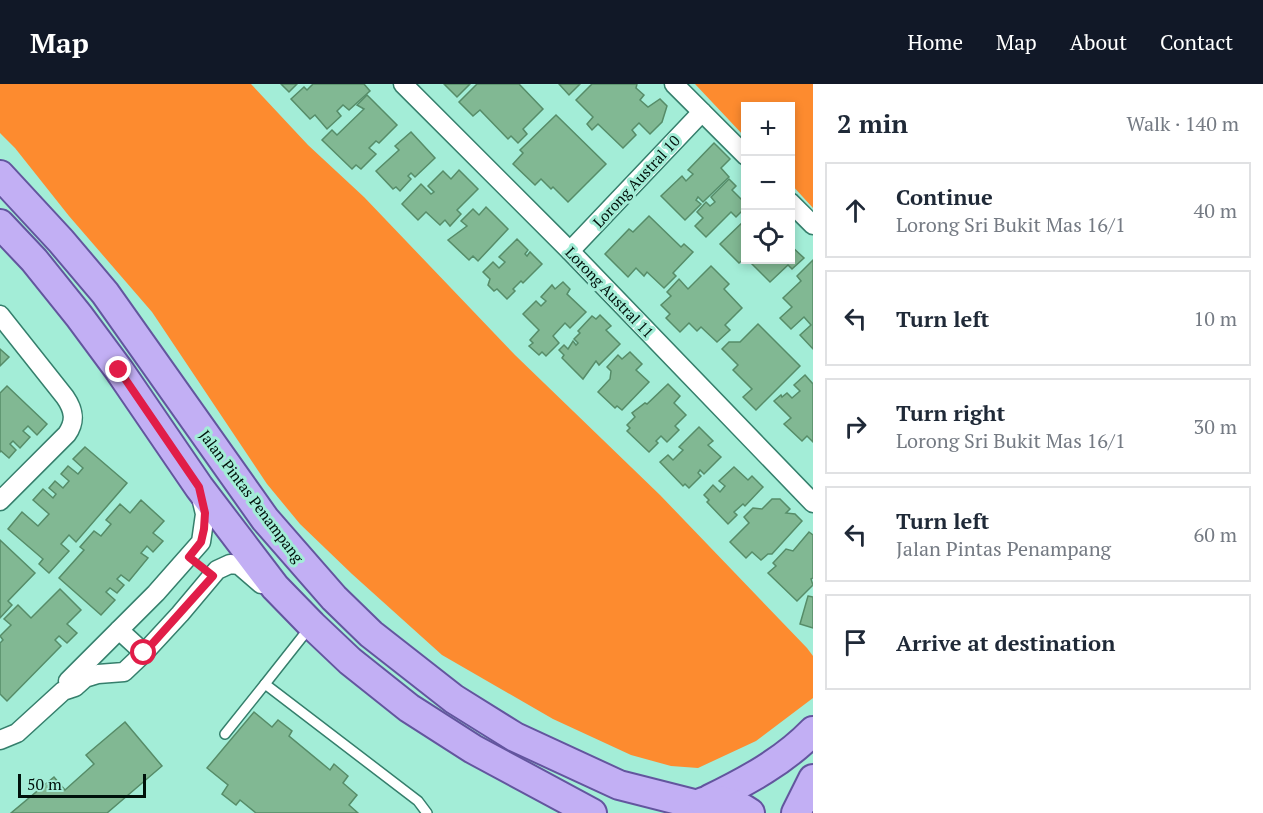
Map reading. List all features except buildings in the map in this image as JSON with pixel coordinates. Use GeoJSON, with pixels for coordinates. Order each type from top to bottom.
{"type":"FeatureCollection","features":[{"type":"Feature","properties":{"kind":"main road","name":"Jalan Pintas Penampang"},"geometry":{"type":"LineString","coordinates":[[0,175],[105,293],[265,519],[334,598],[371,634],[454,699],[515,737],[619,785],[695,806],[730,803],[750,813]]}},
{"type":"Feature","properties":{"kind":"main road"},"geometry":{"type":"LineString","coordinates":[[0,224],[34,260],[79,316],[199,487],[275,587],[312,626],[350,661],[410,708],[473,749],[592,813]]}},
{"type":"Feature","properties":{"kind":"main road"},"geometry":{"type":"LineString","coordinates":[[695,806],[751,779],[796,749],[813,731]]}},
{"type":"Feature","properties":{"kind":"main road"},"geometry":{"type":"LineString","coordinates":[[796,813],[813,778]]}},
{"type":"Feature","properties":{"kind":"street","name":"Lorong Austral 11"},"geometry":{"type":"LineString","coordinates":[[403,84],[570,251],[813,503]]}},
{"type":"Feature","properties":{"kind":"street"},"geometry":{"type":"LineString","coordinates":[[674,84],[741,151]]}},
{"type":"Feature","properties":{"kind":"street","name":"Lorong Austral 10"},"geometry":{"type":"LineString","coordinates":[[570,251],[702,112]]}},
{"type":"Feature","properties":{"kind":"street"},"geometry":{"type":"LineString","coordinates":[[795,207],[813,225]]}},
{"type":"Feature","properties":{"kind":"street"},"geometry":{"type":"LineString","coordinates":[[0,315],[65,397],[72,407],[74,416],[67,434],[0,501]]}},
{"type":"Feature","properties":{"kind":"street"},"geometry":{"type":"LineString","coordinates":[[63,691],[65,684],[201,542],[205,513],[199,487]]}},
{"type":"Feature","properties":{"kind":"street"},"geometry":{"type":"LineString","coordinates":[[189,557],[213,576]]}},
{"type":"Feature","properties":{"kind":"street"},"geometry":{"type":"LineString","coordinates":[[0,740],[17,733],[63,691],[75,687],[85,678],[98,674],[124,672],[144,653],[217,570],[230,564],[239,565],[264,587],[275,587]]}},
{"type":"Feature","properties":{"kind":"street"},"geometry":{"type":"LineString","coordinates":[[119,630],[144,653]]}},
{"type":"Feature","properties":{"kind":"lane"},"geometry":{"type":"LineString","coordinates":[[225,734],[312,626]]}},
{"type":"Feature","properties":{"kind":"lane"},"geometry":{"type":"LineString","coordinates":[[265,684],[418,801],[427,813]]}},
{"type":"Feature","properties":{"kind":"shaded area"},"geometry":{"type":"Polygon","coordinates":[[[0,84],[251,84],[308,145],[364,197],[515,355],[660,495],[807,648],[813,656],[813,698],[756,741],[698,768],[671,766],[631,755],[553,719],[442,655],[300,524],[267,484],[152,312],[0,133],[0,84]]]}},
{"type":"Feature","properties":{"kind":"shaded area"},"geometry":{"type":"Polygon","coordinates":[[[695,84],[813,84],[813,208],[795,188],[795,102],[741,102],[741,133],[695,84]]]}},
{"type":"Feature","properties":{"kind":"route"},"geometry":{"type":"LineString","coordinates":[[119,370],[199,487],[205,513],[203,537],[189,557],[213,576],[144,653]]}}]}
